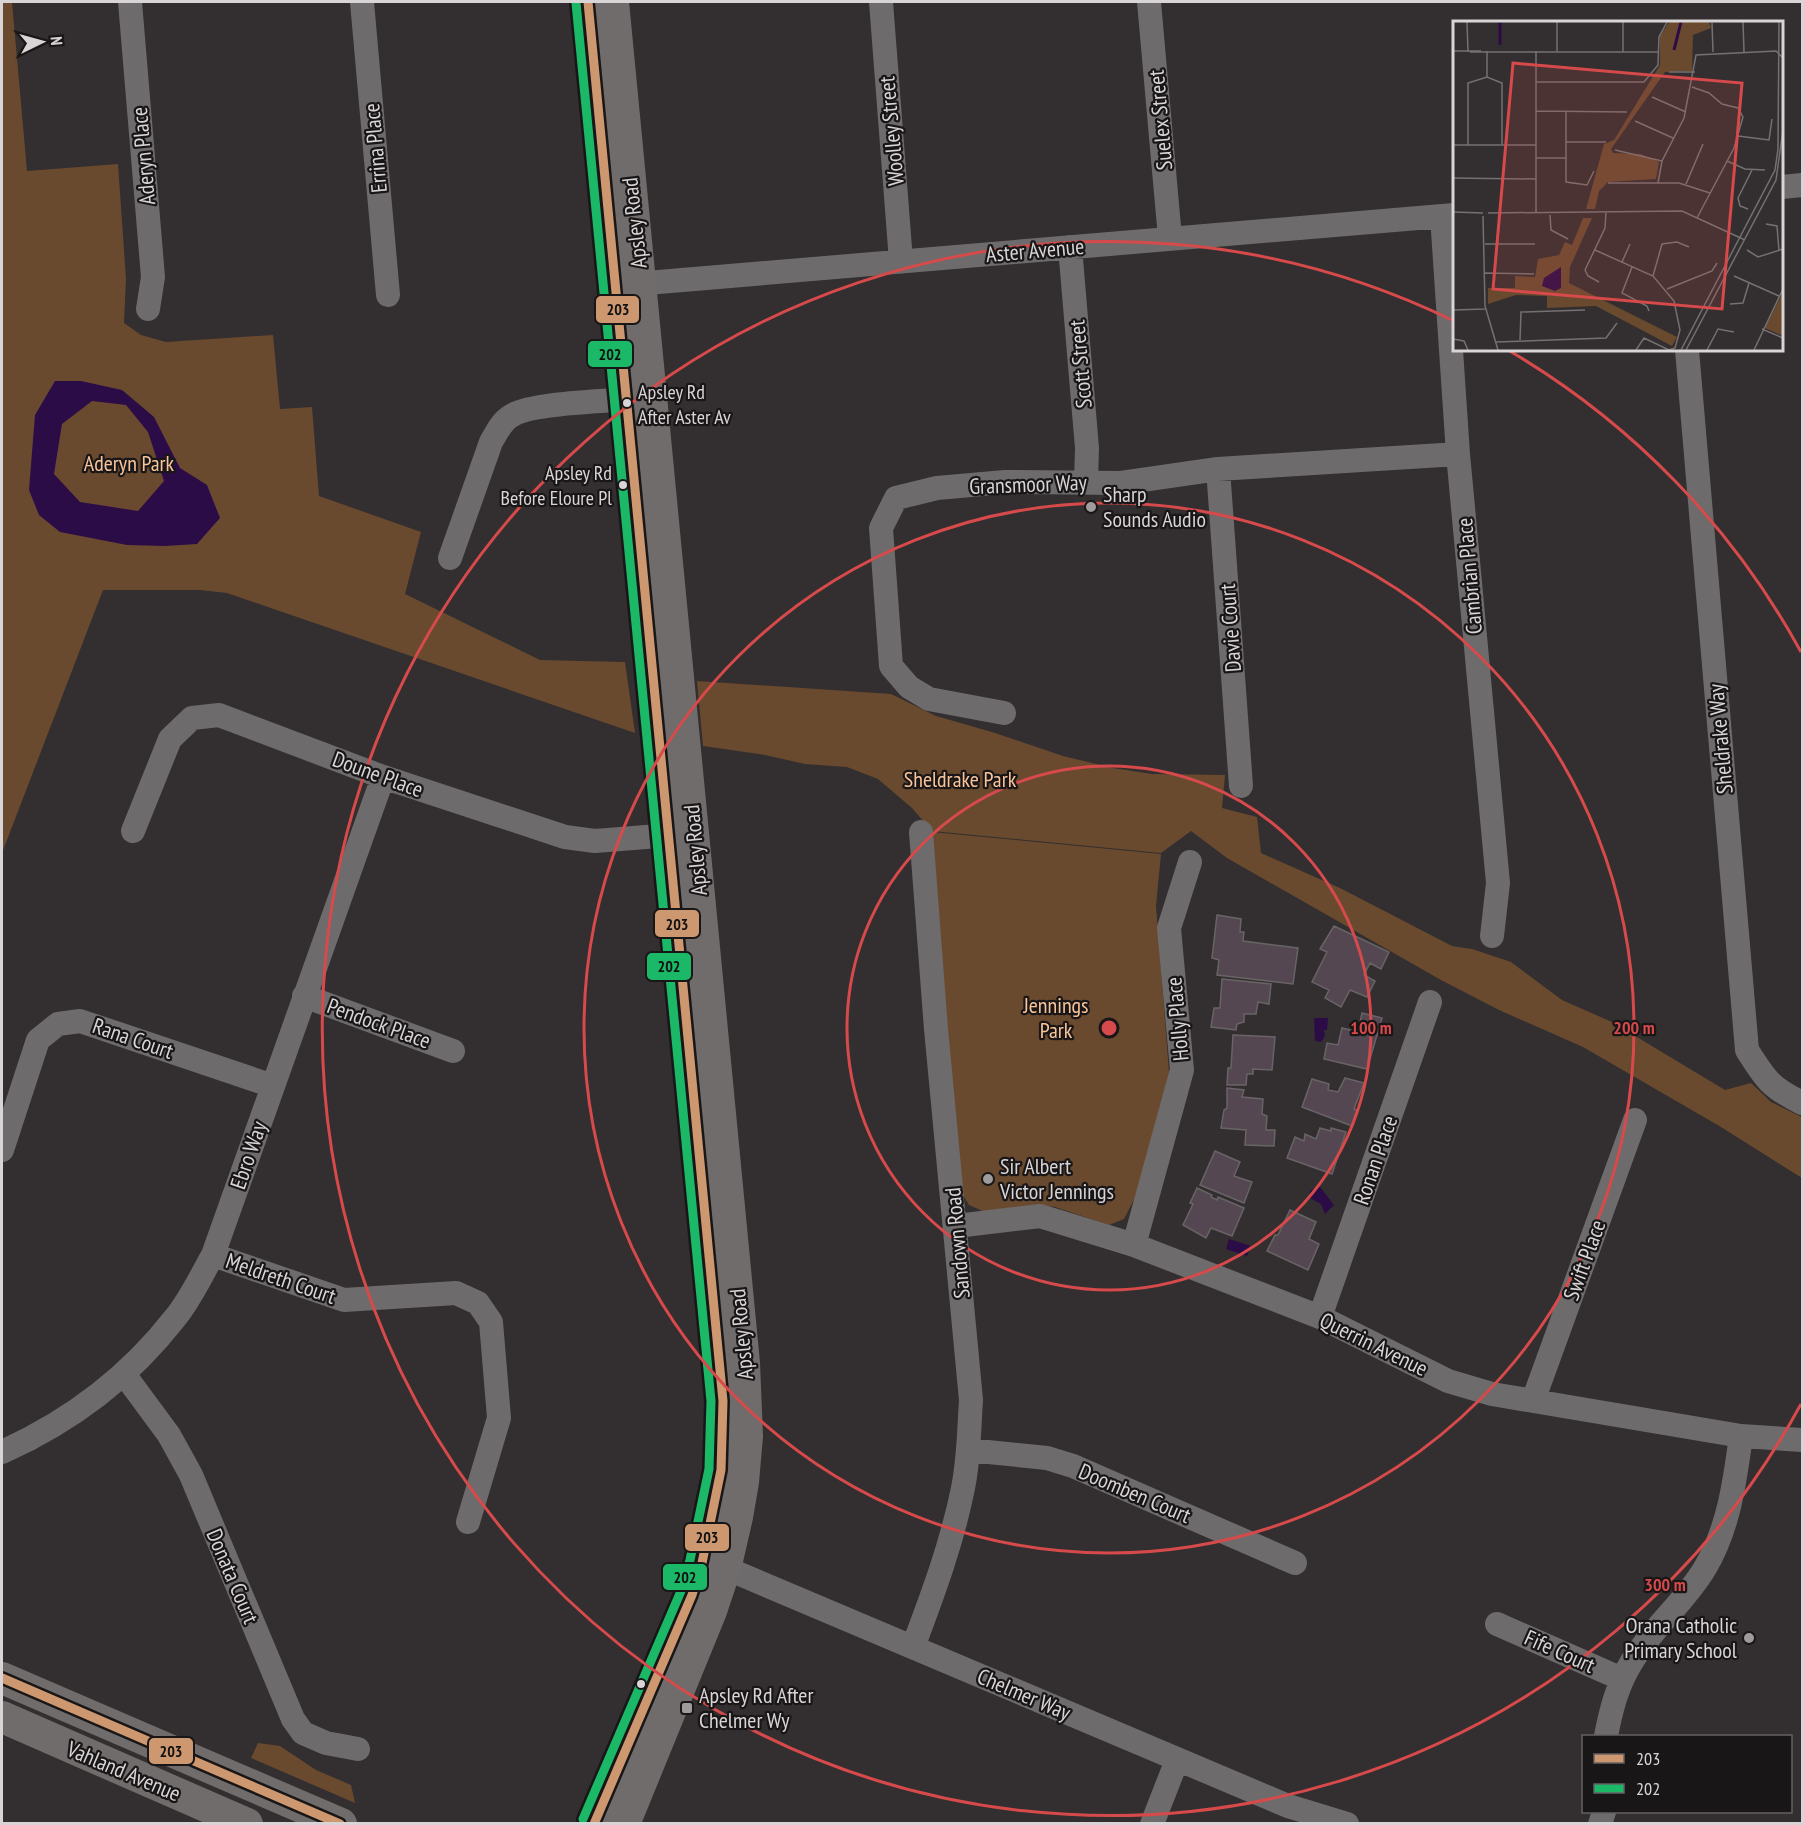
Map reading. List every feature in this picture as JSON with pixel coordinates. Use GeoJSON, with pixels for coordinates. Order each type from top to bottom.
{"type":"FeatureCollection","features":[{"type":"Feature","properties":{"kind":"main road","name":"Apsley Road"},"geometry":{"type":"LineString","coordinates":[[588,2],[628,285],[686,748],[681,835]]}},
{"type":"Feature","properties":{"kind":"main road","name":"Apsley Road"},"geometry":{"type":"LineString","coordinates":[[613,2],[628,285],[626,399],[681,835],[723,1401],[721,1470],[711,1611],[624,1824]]}},
{"type":"Feature","properties":{"kind":"main road","name":"Apsley Road"},"geometry":{"type":"LineString","coordinates":[[594,1824],[692,1594],[713,1566]]}},
{"type":"Feature","properties":{"kind":"main road","name":"Vahland Avenue"},"geometry":{"type":"LineString","coordinates":[[2,1678],[341,1824]]}},
{"type":"Feature","properties":{"kind":"main road","name":"Vahland Avenue"},"geometry":{"type":"LineString","coordinates":[[2,1717],[247,1824]]}},
{"type":"Feature","properties":{"kind":"street","name":"Aderyn Place"},"geometry":{"type":"LineString","coordinates":[[130,2],[153,277],[148,309]]}},
{"type":"Feature","properties":{"kind":"street","name":"Errina Place"},"geometry":{"type":"LineString","coordinates":[[363,2],[388,295]]}},
{"type":"Feature","properties":{"kind":"street","name":"Woolley Street"},"geometry":{"type":"LineString","coordinates":[[881,2],[901,261]]}},
{"type":"Feature","properties":{"kind":"street","name":"Suelex Street"},"geometry":{"type":"LineString","coordinates":[[1149,2],[1170,238]]}},
{"type":"Feature","properties":{"kind":"street"},"geometry":{"type":"LineString","coordinates":[[1783,187],[1803,185]]}},
{"type":"Feature","properties":{"kind":"street","name":"Aster Avenue"},"geometry":{"type":"LineString","coordinates":[[628,285],[1448,215]]}},
{"type":"Feature","properties":{"kind":"street","name":"Cambrian Place"},"geometry":{"type":"LineString","coordinates":[[1448,215],[1453,334]]}},
{"type":"Feature","properties":{"kind":"street","name":"Scott Street"},"geometry":{"type":"LineString","coordinates":[[1070,247],[1087,448],[1086,482]]}},
{"type":"Feature","properties":{"kind":"street","name":"Cambrian Place"},"geometry":{"type":"LineString","coordinates":[[1454,351],[1458,454],[1498,883],[1492,936]]}},
{"type":"Feature","properties":{"kind":"street","name":"Sheldrake Way"},"geometry":{"type":"LineString","coordinates":[[1687,351],[1747,1050],[1765,1079],[1781,1093],[1803,1103]]}},
{"type":"Feature","properties":{"kind":"street"},"geometry":{"type":"LineString","coordinates":[[450,558],[491,442],[500,426],[510,416],[522,410],[539,407],[626,399]]}},
{"type":"Feature","properties":{"kind":"street","name":"Gransmoor Way"},"geometry":{"type":"LineString","coordinates":[[1004,712],[929,699],[909,687],[891,666],[882,528],[896,498],[937,488],[1005,482],[1121,483],[1218,469],[1458,454]]}},
{"type":"Feature","properties":{"kind":"street","name":"Davie Court"},"geometry":{"type":"LineString","coordinates":[[1218,469],[1241,786]]}},
{"type":"Feature","properties":{"kind":"street","name":"Doune Place"},"geometry":{"type":"LineString","coordinates":[[133,831],[170,740],[192,718],[219,715],[383,777],[580,840],[681,835]]}},
{"type":"Feature","properties":{"kind":"street","name":"Ebro Way"},"geometry":{"type":"LineString","coordinates":[[2,1452],[35,1437],[79,1410],[124,1374],[176,1317],[213,1255],[383,777]]}},
{"type":"Feature","properties":{"kind":"street","name":"Sandown Road"},"geometry":{"type":"LineString","coordinates":[[913,1647],[951,1539],[964,1486],[971,1400],[936,1029],[921,832]]}},
{"type":"Feature","properties":{"kind":"street","name":"Holly Place"},"geometry":{"type":"LineString","coordinates":[[1134,1245],[1182,1070],[1169,928],[1190,862]]}},
{"type":"Feature","properties":{"kind":"street","name":"Pendock Place"},"geometry":{"type":"LineString","coordinates":[[304,996],[453,1051]]}},
{"type":"Feature","properties":{"kind":"street","name":"Ronan Place"},"geometry":{"type":"LineString","coordinates":[[1320,1317],[1430,1002]]}},
{"type":"Feature","properties":{"kind":"street","name":"Rana Court"},"geometry":{"type":"LineString","coordinates":[[2,1150],[38,1040],[58,1024],[80,1021],[273,1086]]}},
{"type":"Feature","properties":{"kind":"street","name":"Swift Place"},"geometry":{"type":"LineString","coordinates":[[1533,1401],[1635,1120]]}},
{"type":"Feature","properties":{"kind":"street","name":"Querrin Avenue"},"geometry":{"type":"LineString","coordinates":[[956,1226],[1040,1216],[1134,1245],[1320,1317],[1448,1381],[1492,1394],[1742,1436],[1803,1440]]}},
{"type":"Feature","properties":{"kind":"street","name":"Meldreth Court"},"geometry":{"type":"LineString","coordinates":[[213,1255],[344,1299],[456,1293],[478,1303],[491,1322],[499,1418],[468,1522]]}},
{"type":"Feature","properties":{"kind":"street","name":"Donata Court"},"geometry":{"type":"LineString","coordinates":[[124,1374],[169,1436],[191,1475],[293,1719],[303,1733],[326,1743],[358,1749]]}},
{"type":"Feature","properties":{"kind":"street"},"geometry":{"type":"LineString","coordinates":[[1606,1735],[1611,1711],[1622,1679],[1632,1660],[1705,1568],[1719,1537],[1731,1500],[1742,1436]]}},
{"type":"Feature","properties":{"kind":"street","name":"Doomben Court"},"geometry":{"type":"LineString","coordinates":[[968,1450],[1037,1457],[1073,1466],[1295,1563]]}},
{"type":"Feature","properties":{"kind":"street","name":"Chelmer Way"},"geometry":{"type":"LineString","coordinates":[[713,1566],[913,1647],[1288,1806],[1347,1824]]}},
{"type":"Feature","properties":{"kind":"street","name":"Fife Court"},"geometry":{"type":"LineString","coordinates":[[1497,1624],[1622,1679]]}},
{"type":"Feature","properties":{"kind":"street"},"geometry":{"type":"LineString","coordinates":[[1152,1824],[1177,1760]]}},
{"type":"Feature","properties":{"kind":"green space","name":"Aderyn Park"},"geometry":{"type":"Polygon","coordinates":[[[2,2],[12,2],[27,171],[118,164],[126,279],[124,323],[141,335],[166,342],[273,335],[280,409],[312,407],[319,496],[421,532],[405,594],[540,660],[625,662],[635,733],[227,593],[200,590],[103,590],[2,853],[2,2]]]}},
{"type":"Feature","properties":{"kind":"green space","name":"Sheldrake Park"},"geometry":{"type":"Polygon","coordinates":[[[697,681],[891,694],[936,716],[1063,756],[1113,768],[1152,774],[1225,775],[1222,808],[1257,817],[1261,853],[1342,889],[1452,946],[1472,949],[1511,962],[1562,1000],[1612,1022],[1725,1090],[1751,1083],[1771,1102],[1802,1117],[1802,1178],[1721,1127],[1583,1047],[1499,1010],[1441,980],[1227,858],[1191,831],[1161,853],[932,831],[912,808],[878,779],[847,767],[805,764],[765,755],[703,746],[697,681]]]}},
{"type":"Feature","properties":{"kind":"green space","name":"Jennings Park"},"geometry":{"type":"Polygon","coordinates":[[[932,832],[1161,854],[1156,906],[1169,1072],[1140,1188],[1124,1219],[1109,1225],[1055,1207],[1042,1205],[985,1212],[969,1205],[960,1190],[932,832]]]}},
{"type":"Feature","properties":{"kind":"green space"},"geometry":{"type":"Polygon","coordinates":[[[258,1743],[280,1746],[316,1770],[351,1785],[355,1803],[251,1758],[258,1743]]]}},
{"type":"Feature","properties":{"kind":"shaded area"},"geometry":{"type":"Polygon","coordinates":[[[55,381],[81,381],[122,390],[154,417],[180,468],[207,485],[220,518],[197,544],[127,545],[60,532],[39,515],[29,490],[35,415],[55,381]],[[92,401],[62,424],[54,474],[80,502],[138,511],[164,481],[148,432],[126,405],[92,401]]]}},
{"type":"Feature","properties":{"kind":"shaded area"},"geometry":{"type":"Polygon","coordinates":[[[1314,1018],[1328,1018],[1327,1030],[1324,1030],[1325,1036],[1321,1042],[1315,1041],[1314,1018]]]}},
{"type":"Feature","properties":{"kind":"shaded area"},"geometry":{"type":"Polygon","coordinates":[[[1320,1187],[1334,1205],[1325,1214],[1321,1204],[1310,1198],[1310,1191],[1320,1187]]]}},
{"type":"Feature","properties":{"kind":"shaded area"},"geometry":{"type":"Polygon","coordinates":[[[1229,1239],[1251,1246],[1247,1256],[1226,1249],[1229,1239]]]}},
{"type":"Feature","properties":{"kind":"building"},"geometry":{"type":"Polygon","coordinates":[[[1217,915],[1241,919],[1240,932],[1244,932],[1243,941],[1298,948],[1293,984],[1217,975],[1219,960],[1212,958],[1217,915]]]}},
{"type":"Feature","properties":{"kind":"building"},"geometry":{"type":"Polygon","coordinates":[[[1334,926],[1389,952],[1381,969],[1370,963],[1364,975],[1375,981],[1367,997],[1350,990],[1341,1007],[1325,998],[1329,990],[1312,982],[1327,952],[1320,949],[1334,926]]]}},
{"type":"Feature","properties":{"kind":"building"},"geometry":{"type":"Polygon","coordinates":[[[1222,979],[1271,984],[1269,1004],[1258,1002],[1256,1014],[1244,1014],[1244,1022],[1237,1024],[1236,1030],[1211,1027],[1214,1008],[1220,1008],[1222,979]]]}},
{"type":"Feature","properties":{"kind":"building"},"geometry":{"type":"Polygon","coordinates":[[[1362,1013],[1382,1018],[1367,1069],[1324,1059],[1327,1043],[1338,1045],[1342,1028],[1358,1032],[1362,1013]]]}},
{"type":"Feature","properties":{"kind":"building"},"geometry":{"type":"Polygon","coordinates":[[[1233,1035],[1275,1037],[1272,1070],[1253,1069],[1253,1074],[1247,1074],[1246,1085],[1227,1085],[1228,1068],[1231,1068],[1233,1035]]]}},
{"type":"Feature","properties":{"kind":"building"},"geometry":{"type":"Polygon","coordinates":[[[1345,1078],[1364,1083],[1354,1109],[1357,1110],[1352,1126],[1302,1107],[1312,1079],[1329,1084],[1328,1090],[1338,1092],[1345,1078]]]}},
{"type":"Feature","properties":{"kind":"building"},"geometry":{"type":"Polygon","coordinates":[[[1227,1088],[1244,1090],[1242,1097],[1263,1099],[1262,1114],[1267,1116],[1266,1130],[1275,1130],[1274,1146],[1245,1145],[1246,1130],[1221,1128],[1224,1110],[1227,1108],[1227,1088]]]}},
{"type":"Feature","properties":{"kind":"building"},"geometry":{"type":"Polygon","coordinates":[[[1320,1128],[1346,1132],[1332,1174],[1287,1158],[1295,1137],[1304,1141],[1305,1134],[1316,1139],[1320,1128]]]}},
{"type":"Feature","properties":{"kind":"building"},"geometry":{"type":"Polygon","coordinates":[[[1215,1151],[1240,1162],[1234,1176],[1252,1182],[1244,1203],[1200,1185],[1215,1151]]]}},
{"type":"Feature","properties":{"kind":"building"},"geometry":{"type":"Polygon","coordinates":[[[1197,1188],[1217,1200],[1218,1197],[1244,1208],[1232,1236],[1211,1228],[1206,1238],[1183,1225],[1193,1204],[1190,1203],[1197,1188]]]}},
{"type":"Feature","properties":{"kind":"building"},"geometry":{"type":"Polygon","coordinates":[[[1290,1210],[1316,1222],[1309,1239],[1319,1244],[1308,1270],[1267,1251],[1290,1210]]]}},
{"type":"Feature","properties":{"kind":"transit line","name":"203"},"geometry":{"type":"LineString","coordinates":[[588,2],[723,1401],[721,1470],[702,1563],[692,1595],[594,1824]]}},
{"type":"Feature","properties":{"kind":"transit line","name":"202"},"geometry":{"type":"LineString","coordinates":[[576,3],[711,1401],[709,1469],[690,1560],[681,1591],[583,1819]]}},
{"type":"Feature","properties":{"kind":"transit line","name":"203"},"geometry":{"type":"LineString","coordinates":[[2,1678],[340,1824]]}},
{"type":"Feature","properties":{"kind":"place","name":"Apsley Rd After Aster Av"},"geometry":{"type":"Point","coordinates":[627,403]}},
{"type":"Feature","properties":{"kind":"place","name":"Apsley Rd Before Eloure Pl"},"geometry":{"type":"Point","coordinates":[623,485]}},
{"type":"Feature","properties":{"kind":"place","name":"Sharp Sounds Audio"},"geometry":{"type":"Point","coordinates":[1091,507]}},
{"type":"Feature","properties":{"kind":"place","name":"Sir Albert Victor Jennings"},"geometry":{"type":"Point","coordinates":[988,1179]}},
{"type":"Feature","properties":{"kind":"place","name":"Orana Catholic Primary School"},"geometry":{"type":"Point","coordinates":[1749,1638]}},
{"type":"Feature","properties":{"kind":"place","name":"Apsley Rd After Chelmer Wy"},"geometry":{"type":"Point","coordinates":[687,1708]}}]}
